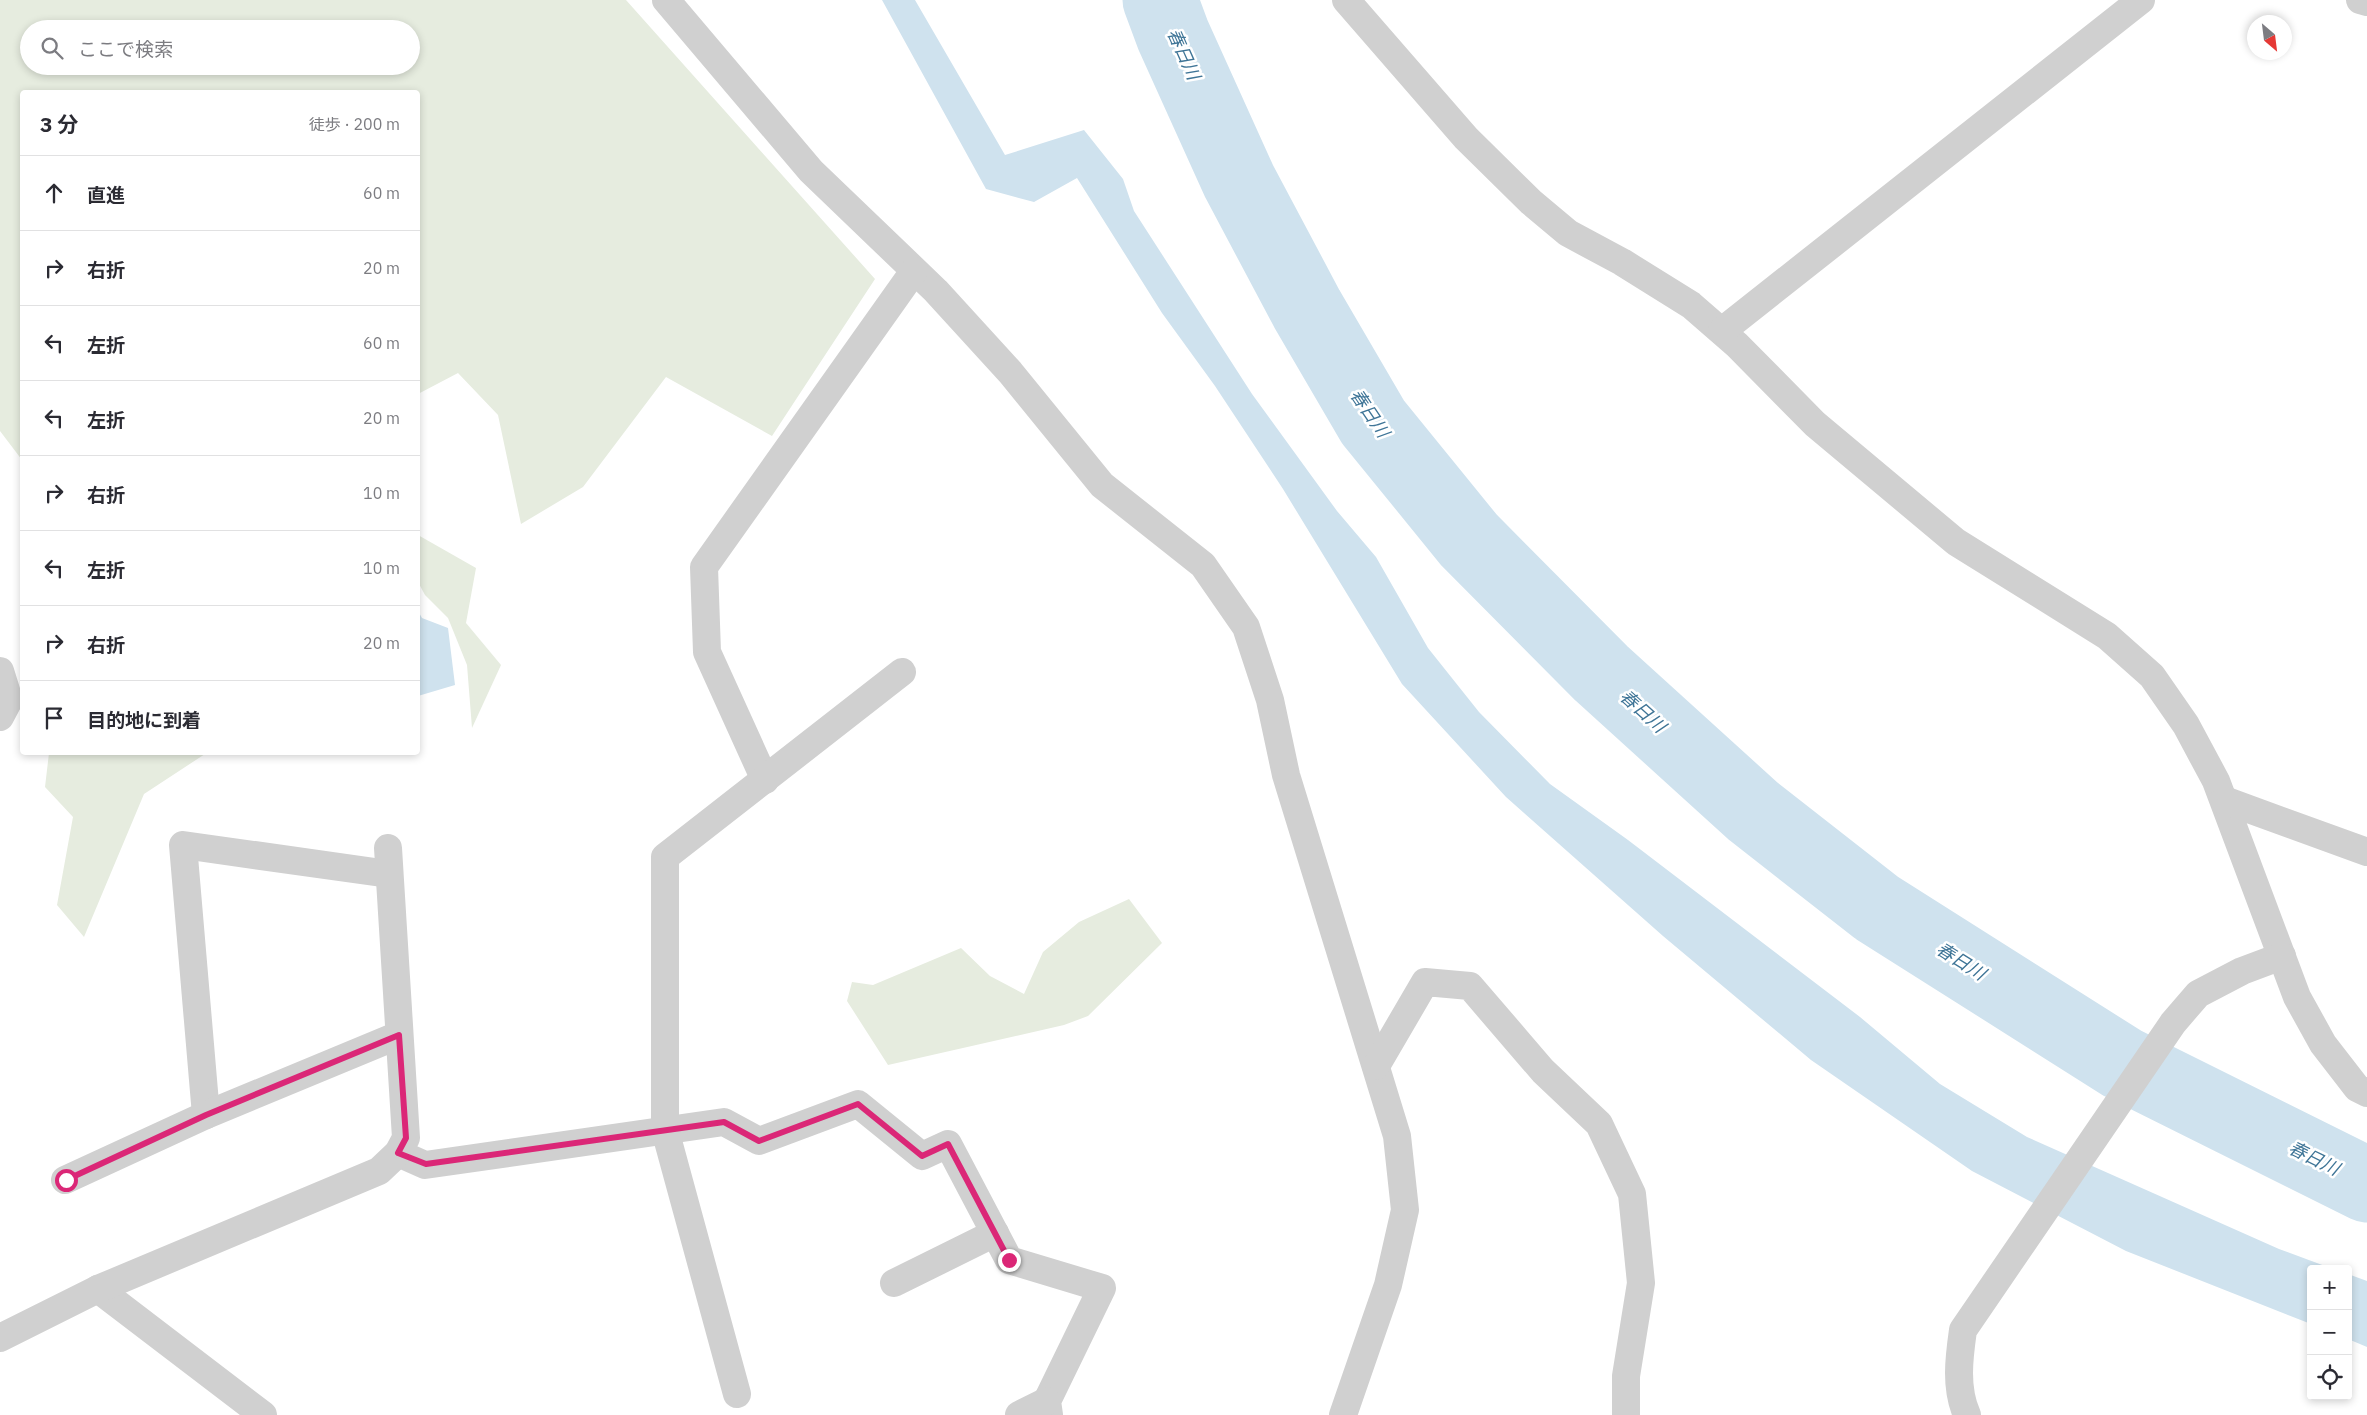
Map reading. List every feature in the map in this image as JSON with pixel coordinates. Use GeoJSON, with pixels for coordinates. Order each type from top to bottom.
{"type":"FeatureCollection","features":[{"type":"Feature","properties":{"kind":"street"},"geometry":{"type":"LineString","coordinates":[[666,0],[811,171],[936,292],[1010,372],[1102,485],[1203,565],[1246,627],[1270,700],[1286,775],[1397,1136],[1405,1210],[1388,1286],[1343,1415]]}},
{"type":"Feature","properties":{"kind":"street"},"geometry":{"type":"LineString","coordinates":[[1346,0],[1466,138],[1531,202],[1568,233],[1622,262],[1691,305],[1722,331],[1815,424],[1956,542],[2107,636],[2152,676],[2186,725],[2216,781],[2298,996],[2323,1044],[2357,1088],[2367,1094]]}},
{"type":"Feature","properties":{"kind":"street"},"geometry":{"type":"LineString","coordinates":[[1722,331],[2141,0]]}},
{"type":"Feature","properties":{"kind":"street"},"geometry":{"type":"LineString","coordinates":[[2360,0],[2367,2]]}},
{"type":"Feature","properties":{"kind":"street"},"geometry":{"type":"LineString","coordinates":[[764,780],[707,652],[704,567],[914,271]]}},
{"type":"Feature","properties":{"kind":"street"},"geometry":{"type":"LineString","coordinates":[[0,671],[9,700],[0,718]]}},
{"type":"Feature","properties":{"kind":"street"},"geometry":{"type":"LineString","coordinates":[[736,1394],[665,1130],[665,857],[902,672]]}},
{"type":"Feature","properties":{"kind":"street"},"geometry":{"type":"LineString","coordinates":[[2224,800],[2367,852]]}},
{"type":"Feature","properties":{"kind":"street"},"geometry":{"type":"LineString","coordinates":[[0,1338],[98,1289],[379,1171],[398,1153],[406,1138],[388,861],[183,844],[206,1115]]}},
{"type":"Feature","properties":{"kind":"street"},"geometry":{"type":"LineString","coordinates":[[1967,1415],[1961,1402],[1958,1364],[1963,1330],[2173,1023],[2198,994],[2242,971],[2282,956]]}},
{"type":"Feature","properties":{"kind":"street"},"geometry":{"type":"LineString","coordinates":[[1376,1066],[1425,982],[1470,986],[1543,1071],[1599,1124],[1632,1194],[1641,1283],[1626,1376],[1626,1415]]}},
{"type":"Feature","properties":{"kind":"street"},"geometry":{"type":"LineString","coordinates":[[66,1180],[206,1115],[399,1035]]}},
{"type":"Feature","properties":{"kind":"street"},"geometry":{"type":"LineString","coordinates":[[398,1153],[426,1164],[724,1122],[759,1141],[858,1104],[922,1156],[948,1144],[1009,1260],[1102,1288],[1048,1408],[1019,1415]]}},
{"type":"Feature","properties":{"kind":"street"},"geometry":{"type":"LineString","coordinates":[[894,1283],[995,1233]]}},
{"type":"Feature","properties":{"kind":"street"},"geometry":{"type":"LineString","coordinates":[[98,1289],[263,1415]]}},
{"type":"Feature","properties":{"kind":"shaded area"},"geometry":{"type":"Polygon","coordinates":[[[0,0],[626,0],[875,279],[772,436],[666,377],[583,487],[521,524],[498,415],[458,373],[420,393],[420,90],[20,90],[20,457],[0,431],[0,0]]]}},
{"type":"Feature","properties":{"kind":"shaded area"},"geometry":{"type":"Polygon","coordinates":[[[420,536],[476,568],[466,623],[501,665],[472,728],[467,665],[448,618],[425,595],[420,586],[420,536]]]}},
{"type":"Feature","properties":{"kind":"shaded area"},"geometry":{"type":"Polygon","coordinates":[[[49,755],[203,755],[144,794],[84,937],[57,905],[73,817],[45,787],[49,755]]]}},
{"type":"Feature","properties":{"kind":"shaded area"},"geometry":{"type":"Polygon","coordinates":[[[1129,899],[1162,943],[1088,1016],[1064,1025],[888,1065],[847,1001],[852,982],[873,985],[961,948],[990,976],[1024,994],[1043,952],[1079,922],[1129,899]]]}},
{"type":"Feature","properties":{"kind":"water"},"geometry":{"type":"Polygon","coordinates":[[[882,0],[915,0],[1005,155],[1084,130],[1123,179],[1134,211],[1252,394],[1337,511],[1376,557],[1428,648],[1479,712],[1550,784],[1628,840],[1860,1017],[1940,1084],[2027,1137],[2279,1249],[2322,1265],[2307,1265],[2307,1322],[2126,1251],[1972,1171],[1811,1060],[1663,936],[1506,797],[1402,684],[1283,489],[1215,386],[1162,313],[1077,178],[1034,202],[986,189],[882,0]]]}},
{"type":"Feature","properties":{"kind":"water"},"geometry":{"type":"Polygon","coordinates":[[[420,614],[422,618],[448,628],[455,685],[420,695],[420,614]]]}},
{"type":"Feature","properties":{"kind":"water"},"geometry":{"type":"Polygon","coordinates":[[[2352,1275],[2367,1281],[2367,1347],[2352,1341],[2352,1275]]]}},
{"type":"Feature","properties":{"kind":"waterway","name":"春日川"},"geometry":{"type":"LineString","coordinates":[[1160,0],[1173,35],[1239,181],[1307,309],[1373,422],[1469,540],[1601,673],[1753,811],[1877,908],[2122,1063],[2367,1185]]}},
{"type":"Feature","properties":{"kind":"route"},"geometry":{"type":"LineString","coordinates":[[66,1180],[206,1115],[399,1035],[406,1138],[398,1153],[426,1164],[724,1122],[759,1141],[858,1104],[922,1156],[948,1144],[1009,1260]]}}]}
